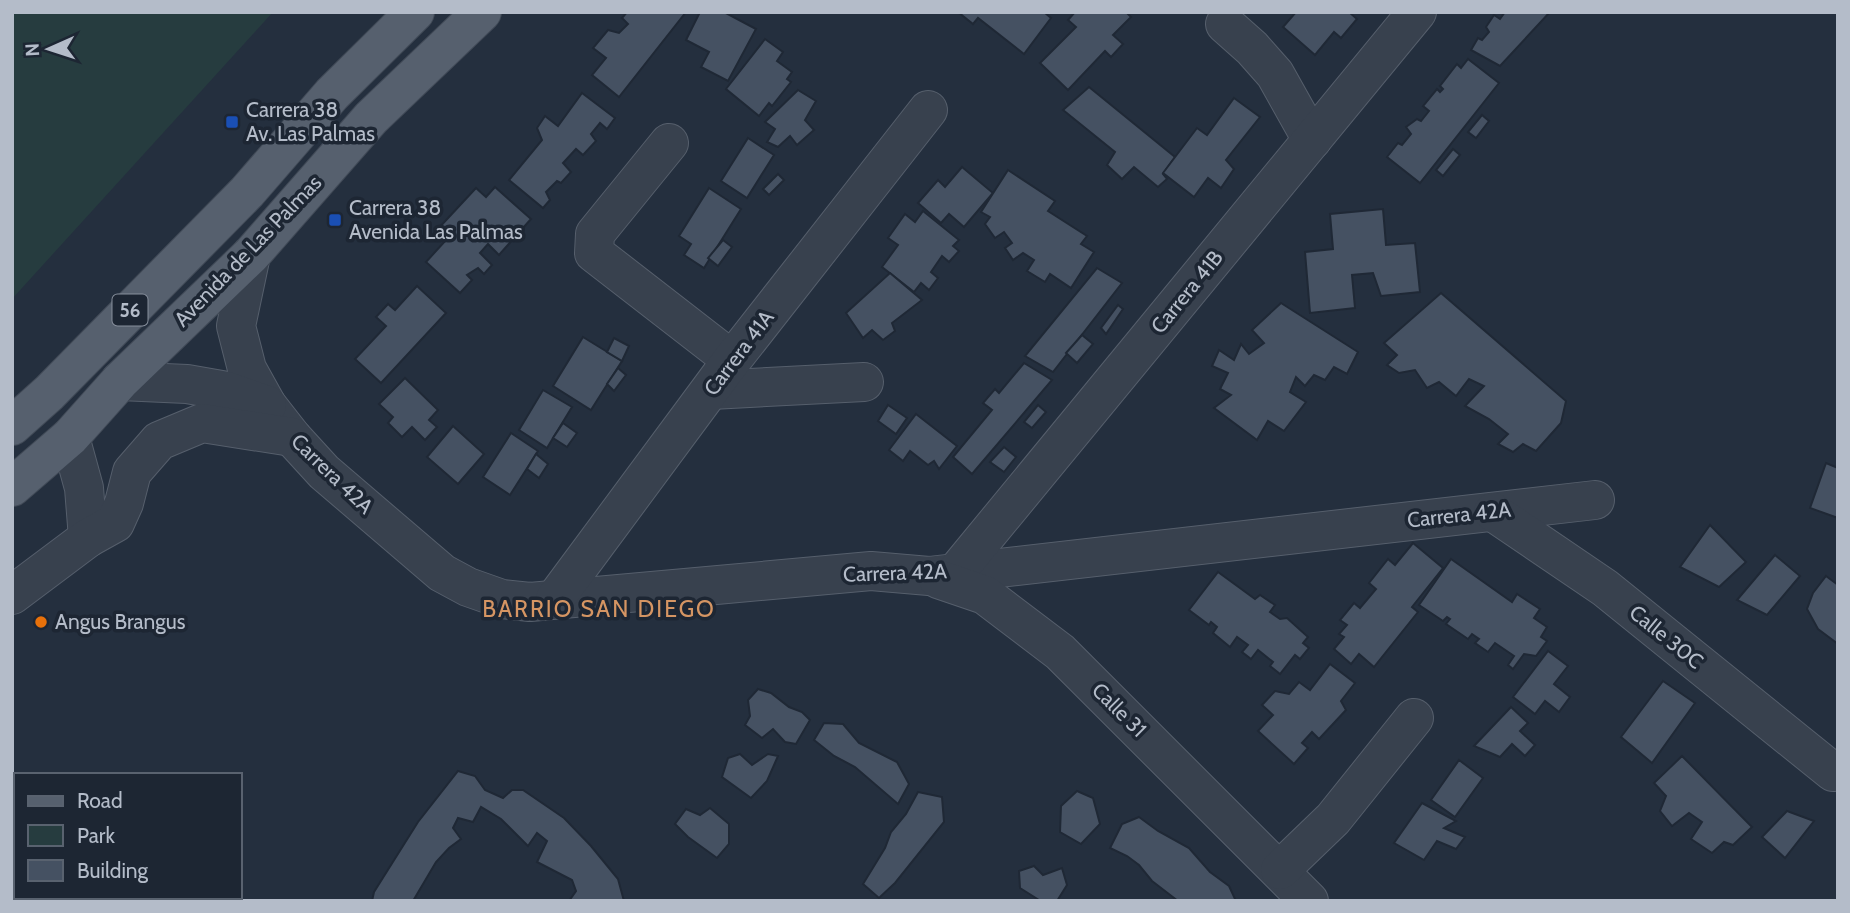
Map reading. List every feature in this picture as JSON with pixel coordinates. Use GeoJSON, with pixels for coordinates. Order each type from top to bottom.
{"type":"FeatureCollection","features":[{"type":"Feature","properties":{"kind":"main road","name":"Avenida de Las Palmas"},"geometry":{"type":"LineString","coordinates":[[12,426],[49,393],[247,192],[332,94],[415,12]]}},
{"type":"Feature","properties":{"kind":"main road","name":"Avenida de Las Palmas"},"geometry":{"type":"LineString","coordinates":[[12,487],[70,437],[120,381],[251,255],[371,118],[482,12]]}},
{"type":"Feature","properties":{"kind":"street","name":"Carrera 41B"},"geometry":{"type":"LineString","coordinates":[[943,574],[1418,12]]}},
{"type":"Feature","properties":{"kind":"street"},"geometry":{"type":"LineString","coordinates":[[1225,24],[1252,48],[1275,74],[1312,140]]}},
{"type":"Feature","properties":{"kind":"street","name":"Carrera 41A"},"geometry":{"type":"LineString","coordinates":[[555,600],[722,375],[928,110]]}},
{"type":"Feature","properties":{"kind":"street"},"geometry":{"type":"LineString","coordinates":[[669,143],[595,234],[594,253],[722,375],[864,382]]}},
{"type":"Feature","properties":{"kind":"street","name":"Carrera 42A"},"geometry":{"type":"LineString","coordinates":[[251,255],[236,326],[247,369],[267,405],[324,472],[442,573],[468,587],[502,599],[530,602],[872,571],[943,574],[1595,500]]}},
{"type":"Feature","properties":{"kind":"street"},"geometry":{"type":"LineString","coordinates":[[120,381],[187,384],[227,391],[267,405]]}},
{"type":"Feature","properties":{"kind":"street"},"geometry":{"type":"LineString","coordinates":[[12,595],[88,538],[115,523],[124,503],[132,472],[159,441],[202,423],[292,437]]}},
{"type":"Feature","properties":{"kind":"street"},"geometry":{"type":"LineString","coordinates":[[70,437],[84,488],[88,538]]}},
{"type":"Feature","properties":{"kind":"street","name":"Calle 30C"},"geometry":{"type":"LineString","coordinates":[[1493,512],[1605,588],[1833,772]]}},
{"type":"Feature","properties":{"kind":"street","name":"Calle 31"},"geometry":{"type":"LineString","coordinates":[[943,574],[985,595],[1060,652],[1293,887]]}},
{"type":"Feature","properties":{"kind":"street"},"geometry":{"type":"LineString","coordinates":[[1293,887],[1333,819],[1414,718]]}},
{"type":"Feature","properties":{"kind":"green space"},"geometry":{"type":"Polygon","coordinates":[[[12,12],[273,12],[12,299],[12,12]]]}},
{"type":"Feature","properties":{"kind":"building"},"geometry":{"type":"Polygon","coordinates":[[[627,12],[686,12],[619,97],[592,75],[606,58],[593,48],[608,30],[619,33],[628,24],[622,18],[627,12]]]}},
{"type":"Feature","properties":{"kind":"building"},"geometry":{"type":"Polygon","coordinates":[[[700,12],[724,12],[756,29],[728,81],[701,67],[709,52],[686,40],[700,12]]]}},
{"type":"Feature","properties":{"kind":"building"},"geometry":{"type":"Polygon","coordinates":[[[958,12],[1044,12],[1051,18],[1024,54],[978,18],[973,24],[958,12]]]}},
{"type":"Feature","properties":{"kind":"building"},"geometry":{"type":"Polygon","coordinates":[[[1075,12],[1126,12],[1131,17],[1113,35],[1123,44],[1111,57],[1105,51],[1068,90],[1040,63],[1076,27],[1068,20],[1075,12]]]}},
{"type":"Feature","properties":{"kind":"building"},"geometry":{"type":"Polygon","coordinates":[[[1296,12],[1349,12],[1357,19],[1341,38],[1334,32],[1315,55],[1283,27],[1296,12]]]}},
{"type":"Feature","properties":{"kind":"building"},"geometry":{"type":"Polygon","coordinates":[[[1505,12],[1550,12],[1500,66],[1471,50],[1478,38],[1482,40],[1489,32],[1486,27],[1494,15],[1500,19],[1505,12]]]}},
{"type":"Feature","properties":{"kind":"building"},"geometry":{"type":"Polygon","coordinates":[[[765,39],[783,52],[777,61],[792,72],[787,79],[791,82],[772,106],[769,103],[759,116],[726,89],[765,39]]]}},
{"type":"Feature","properties":{"kind":"building"},"geometry":{"type":"Polygon","coordinates":[[[1468,59],[1499,83],[1420,183],[1387,157],[1398,143],[1402,145],[1411,134],[1406,127],[1417,119],[1421,121],[1429,111],[1423,106],[1437,89],[1440,92],[1443,89],[1440,86],[1457,64],[1461,68],[1468,59]]]}},
{"type":"Feature","properties":{"kind":"building"},"geometry":{"type":"Polygon","coordinates":[[[1089,87],[1175,157],[1163,174],[1167,179],[1158,187],[1134,167],[1122,179],[1107,165],[1115,152],[1063,110],[1089,87]]]}},
{"type":"Feature","properties":{"kind":"building"},"geometry":{"type":"Polygon","coordinates":[[[798,90],[816,101],[805,120],[814,130],[797,145],[790,136],[778,147],[767,142],[775,129],[765,122],[798,90]]]}},
{"type":"Feature","properties":{"kind":"building"},"geometry":{"type":"Polygon","coordinates":[[[582,93],[615,118],[607,129],[600,123],[591,134],[596,141],[583,155],[576,149],[563,163],[571,172],[561,183],[557,181],[546,192],[550,200],[543,208],[509,180],[542,140],[537,128],[545,116],[558,126],[582,93]]]}},
{"type":"Feature","properties":{"kind":"building"},"geometry":{"type":"Polygon","coordinates":[[[1234,98],[1260,117],[1226,160],[1234,169],[1221,188],[1208,178],[1194,197],[1163,173],[1197,128],[1207,135],[1234,98]]]}},
{"type":"Feature","properties":{"kind":"building"},"geometry":{"type":"Polygon","coordinates":[[[1482,115],[1489,121],[1476,138],[1468,132],[1482,115]]]}},
{"type":"Feature","properties":{"kind":"building"},"geometry":{"type":"Polygon","coordinates":[[[748,138],[774,155],[747,198],[721,181],[748,138]]]}},
{"type":"Feature","properties":{"kind":"building"},"geometry":{"type":"Polygon","coordinates":[[[1453,149],[1460,155],[1443,176],[1436,170],[1453,149]]]}},
{"type":"Feature","properties":{"kind":"building"},"geometry":{"type":"Polygon","coordinates":[[[962,167],[993,193],[964,227],[949,214],[941,223],[918,203],[938,180],[945,187],[962,167]]]}},
{"type":"Feature","properties":{"kind":"building"},"geometry":{"type":"Polygon","coordinates":[[[1008,170],[1055,201],[1048,211],[1087,236],[1081,244],[1094,252],[1071,288],[1050,274],[1045,282],[1027,271],[1034,260],[1023,253],[1013,260],[1005,248],[1012,243],[1004,232],[995,238],[985,224],[990,217],[981,212],[1008,170]]]}},
{"type":"Feature","properties":{"kind":"building"},"geometry":{"type":"Polygon","coordinates":[[[778,174],[784,180],[769,195],[763,189],[778,174]]]}},
{"type":"Feature","properties":{"kind":"building"},"geometry":{"type":"Polygon","coordinates":[[[495,187],[531,219],[499,255],[488,244],[480,253],[492,265],[484,274],[478,268],[467,275],[472,280],[460,293],[426,262],[446,240],[436,231],[476,188],[486,197],[495,187]]]}},
{"type":"Feature","properties":{"kind":"building"},"geometry":{"type":"Polygon","coordinates":[[[709,188],[741,209],[704,268],[684,255],[691,244],[679,236],[709,188]]]}},
{"type":"Feature","properties":{"kind":"building"},"geometry":{"type":"Polygon","coordinates":[[[1383,209],[1386,245],[1415,243],[1420,292],[1381,296],[1373,273],[1352,275],[1355,308],[1310,313],[1305,252],[1333,249],[1330,214],[1383,209]]]}},
{"type":"Feature","properties":{"kind":"building"},"geometry":{"type":"Polygon","coordinates":[[[923,211],[959,240],[953,246],[959,251],[949,262],[942,256],[931,272],[938,278],[929,290],[921,283],[914,292],[882,267],[898,245],[888,238],[905,214],[915,222],[923,211]]]}},
{"type":"Feature","properties":{"kind":"building"},"geometry":{"type":"Polygon","coordinates":[[[723,240],[732,247],[718,266],[708,258],[723,240]]]}},
{"type":"Feature","properties":{"kind":"building"},"geometry":{"type":"Polygon","coordinates":[[[1097,268],[1122,283],[1053,372],[1025,356],[1097,268]]]}},
{"type":"Feature","properties":{"kind":"building"},"geometry":{"type":"Polygon","coordinates":[[[890,273],[922,300],[892,323],[895,331],[883,340],[872,330],[863,338],[846,313],[890,273]]]}},
{"type":"Feature","properties":{"kind":"building"},"geometry":{"type":"Polygon","coordinates":[[[417,286],[446,313],[381,383],[355,359],[386,326],[376,317],[388,304],[395,310],[417,286]]]}},
{"type":"Feature","properties":{"kind":"building"},"geometry":{"type":"Polygon","coordinates":[[[1441,293],[1566,401],[1561,423],[1536,451],[1523,444],[1513,452],[1498,444],[1508,434],[1489,419],[1465,406],[1484,386],[1469,379],[1456,396],[1439,382],[1427,388],[1415,370],[1399,373],[1387,365],[1397,355],[1384,343],[1441,293]]]}},
{"type":"Feature","properties":{"kind":"building"},"geometry":{"type":"Polygon","coordinates":[[[1281,303],[1358,352],[1347,374],[1334,367],[1325,380],[1314,375],[1305,386],[1296,377],[1290,392],[1306,402],[1284,431],[1268,421],[1257,440],[1214,408],[1231,395],[1220,389],[1228,373],[1212,366],[1219,350],[1234,360],[1241,344],[1249,354],[1264,343],[1252,330],[1281,303]]]}},
{"type":"Feature","properties":{"kind":"building"},"geometry":{"type":"Polygon","coordinates":[[[1118,305],[1123,309],[1106,334],[1101,328],[1118,305]]]}},
{"type":"Feature","properties":{"kind":"building"},"geometry":{"type":"Polygon","coordinates":[[[1082,335],[1093,344],[1077,363],[1066,353],[1082,335]]]}},
{"type":"Feature","properties":{"kind":"building"},"geometry":{"type":"Polygon","coordinates":[[[583,337],[622,361],[591,410],[553,386],[583,337]]]}},
{"type":"Feature","properties":{"kind":"building"},"geometry":{"type":"Polygon","coordinates":[[[614,338],[629,346],[622,361],[607,352],[614,338]]]}},
{"type":"Feature","properties":{"kind":"building"},"geometry":{"type":"Polygon","coordinates":[[[1024,363],[1052,380],[972,474],[953,457],[992,410],[983,403],[995,389],[999,393],[1024,363]]]}},
{"type":"Feature","properties":{"kind":"building"},"geometry":{"type":"Polygon","coordinates":[[[618,368],[626,375],[614,391],[607,384],[618,368]]]}},
{"type":"Feature","properties":{"kind":"building"},"geometry":{"type":"Polygon","coordinates":[[[405,378],[438,410],[429,420],[437,427],[425,440],[412,427],[402,437],[388,423],[393,417],[379,404],[405,378]]]}},
{"type":"Feature","properties":{"kind":"building"},"geometry":{"type":"Polygon","coordinates":[[[543,390],[572,407],[547,448],[519,430],[543,390]]]}},
{"type":"Feature","properties":{"kind":"building"},"geometry":{"type":"Polygon","coordinates":[[[888,405],[907,418],[896,434],[878,421],[888,405]]]}},
{"type":"Feature","properties":{"kind":"building"},"geometry":{"type":"Polygon","coordinates":[[[1038,405],[1046,412],[1032,428],[1024,422],[1038,405]]]}},
{"type":"Feature","properties":{"kind":"building"},"geometry":{"type":"Polygon","coordinates":[[[916,414],[957,446],[939,469],[934,461],[928,465],[910,451],[903,461],[889,450],[916,414]]]}},
{"type":"Feature","properties":{"kind":"building"},"geometry":{"type":"Polygon","coordinates":[[[563,423],[577,433],[567,447],[553,438],[563,423]]]}},
{"type":"Feature","properties":{"kind":"building"},"geometry":{"type":"Polygon","coordinates":[[[453,426],[484,454],[458,484],[427,457],[453,426]]]}},
{"type":"Feature","properties":{"kind":"building"},"geometry":{"type":"Polygon","coordinates":[[[511,433],[538,451],[510,495],[483,477],[511,433]]]}},
{"type":"Feature","properties":{"kind":"building"},"geometry":{"type":"Polygon","coordinates":[[[1004,447],[1016,457],[1004,472],[990,462],[1004,447]]]}},
{"type":"Feature","properties":{"kind":"building"},"geometry":{"type":"Polygon","coordinates":[[[536,454],[548,464],[539,478],[527,469],[536,454]]]}},
{"type":"Feature","properties":{"kind":"building"},"geometry":{"type":"Polygon","coordinates":[[[1826,463],[1838,468],[1838,518],[1810,508],[1826,463]]]}},
{"type":"Feature","properties":{"kind":"building"},"geometry":{"type":"Polygon","coordinates":[[[1710,525],[1746,562],[1719,587],[1680,567],[1710,525]]]}},
{"type":"Feature","properties":{"kind":"building"},"geometry":{"type":"Polygon","coordinates":[[[1413,543],[1443,568],[1412,607],[1418,612],[1374,667],[1359,654],[1351,664],[1334,649],[1344,637],[1339,634],[1347,625],[1340,620],[1354,603],[1360,608],[1376,589],[1369,583],[1388,559],[1395,565],[1413,543]]]}},
{"type":"Feature","properties":{"kind":"building"},"geometry":{"type":"Polygon","coordinates":[[[1775,555],[1800,576],[1767,615],[1737,600],[1775,555]]]}},
{"type":"Feature","properties":{"kind":"building"},"geometry":{"type":"Polygon","coordinates":[[[1451,559],[1512,602],[1517,594],[1540,609],[1534,618],[1547,627],[1541,637],[1547,641],[1536,656],[1524,654],[1513,669],[1508,665],[1514,656],[1495,643],[1488,652],[1475,643],[1479,639],[1472,634],[1468,639],[1446,624],[1450,619],[1447,617],[1443,621],[1419,605],[1451,559]]]}},
{"type":"Feature","properties":{"kind":"building"},"geometry":{"type":"Polygon","coordinates":[[[1218,572],[1255,599],[1260,595],[1275,605],[1270,612],[1280,619],[1287,618],[1308,637],[1303,643],[1309,648],[1300,659],[1295,655],[1280,674],[1270,666],[1273,662],[1258,650],[1251,659],[1242,652],[1248,645],[1237,637],[1230,647],[1213,633],[1217,627],[1211,622],[1209,625],[1189,610],[1218,572]]]}},
{"type":"Feature","properties":{"kind":"building"},"geometry":{"type":"Polygon","coordinates":[[[1826,576],[1838,585],[1838,644],[1818,629],[1807,609],[1813,593],[1826,576]]]}},
{"type":"Feature","properties":{"kind":"building"},"geometry":{"type":"Polygon","coordinates":[[[1548,651],[1568,666],[1554,684],[1570,697],[1559,712],[1545,701],[1535,714],[1513,697],[1548,651]]]}},
{"type":"Feature","properties":{"kind":"building"},"geometry":{"type":"Polygon","coordinates":[[[1330,664],[1355,683],[1341,701],[1346,710],[1319,739],[1312,732],[1302,743],[1308,748],[1294,764],[1258,731],[1273,715],[1262,705],[1275,691],[1289,694],[1299,682],[1310,690],[1330,664]]]}},
{"type":"Feature","properties":{"kind":"building"},"geometry":{"type":"Polygon","coordinates":[[[1663,681],[1695,703],[1652,763],[1621,737],[1663,681]]]}},
{"type":"Feature","properties":{"kind":"building"},"geometry":{"type":"Polygon","coordinates":[[[758,689],[771,693],[810,720],[796,744],[785,742],[773,729],[762,738],[745,725],[750,716],[748,700],[758,689]]]}},
{"type":"Feature","properties":{"kind":"building"},"geometry":{"type":"Polygon","coordinates":[[[1511,707],[1528,723],[1520,731],[1535,745],[1525,756],[1512,744],[1500,757],[1474,746],[1511,707]]]}},
{"type":"Feature","properties":{"kind":"building"},"geometry":{"type":"Polygon","coordinates":[[[824,723],[843,724],[859,743],[897,762],[909,784],[898,804],[855,767],[834,756],[814,740],[824,723]]]}},
{"type":"Feature","properties":{"kind":"building"},"geometry":{"type":"Polygon","coordinates":[[[740,754],[752,765],[768,754],[778,756],[767,781],[751,798],[722,777],[728,758],[740,754]]]}},
{"type":"Feature","properties":{"kind":"building"},"geometry":{"type":"Polygon","coordinates":[[[1682,756],[1752,827],[1733,845],[1724,842],[1712,853],[1691,839],[1702,822],[1689,813],[1672,826],[1660,811],[1666,796],[1654,783],[1682,756]]]}},
{"type":"Feature","properties":{"kind":"building"},"geometry":{"type":"Polygon","coordinates":[[[1459,760],[1483,778],[1455,817],[1431,800],[1459,760]]]}},
{"type":"Feature","properties":{"kind":"building"},"geometry":{"type":"Polygon","coordinates":[[[458,771],[475,776],[485,790],[503,798],[512,790],[523,790],[564,818],[618,879],[624,901],[569,901],[576,891],[572,880],[537,862],[547,841],[537,833],[528,846],[501,819],[481,807],[473,822],[458,818],[453,828],[461,839],[436,862],[413,901],[372,901],[374,892],[418,822],[458,771]]]}},
{"type":"Feature","properties":{"kind":"building"},"geometry":{"type":"Polygon","coordinates":[[[1077,791],[1093,798],[1100,824],[1081,844],[1060,832],[1061,806],[1077,791]]]}},
{"type":"Feature","properties":{"kind":"building"},"geometry":{"type":"Polygon","coordinates":[[[918,792],[942,797],[944,822],[895,883],[879,898],[863,884],[885,848],[891,832],[906,814],[918,792]]]}},
{"type":"Feature","properties":{"kind":"building"},"geometry":{"type":"Polygon","coordinates":[[[1422,803],[1456,821],[1444,828],[1465,837],[1456,849],[1437,841],[1424,860],[1394,843],[1422,803]]]}},
{"type":"Feature","properties":{"kind":"building"},"geometry":{"type":"Polygon","coordinates":[[[710,808],[729,824],[729,844],[717,858],[675,824],[686,809],[700,815],[710,808]]]}},
{"type":"Feature","properties":{"kind":"building"},"geometry":{"type":"Polygon","coordinates":[[[1787,811],[1814,821],[1785,858],[1762,837],[1787,811]]]}},
{"type":"Feature","properties":{"kind":"building"},"geometry":{"type":"Polygon","coordinates":[[[1139,817],[1189,848],[1210,872],[1229,886],[1236,901],[1178,901],[1152,881],[1139,865],[1110,848],[1122,824],[1139,817]]]}},
{"type":"Feature","properties":{"kind":"building"},"geometry":{"type":"Polygon","coordinates":[[[1034,866],[1043,875],[1062,868],[1067,885],[1057,901],[1039,900],[1020,888],[1019,871],[1034,866]]]}},
{"type":"Feature","properties":{"kind":"place","name":"Carrera 38 Av. Las Palmas"},"geometry":{"type":"Point","coordinates":[232,122]}},
{"type":"Feature","properties":{"kind":"place","name":"Carrera 38 Avenida Las Palmas"},"geometry":{"type":"Point","coordinates":[335,220]}},
{"type":"Feature","properties":{"kind":"place","name":"Angus Brangus"},"geometry":{"type":"Point","coordinates":[41,622]}},
{"type":"Feature","properties":{"kind":"district","name":"BARRIO SAN DIEGO"},"geometry":{"type":"Point","coordinates":[599,609]}}]}
